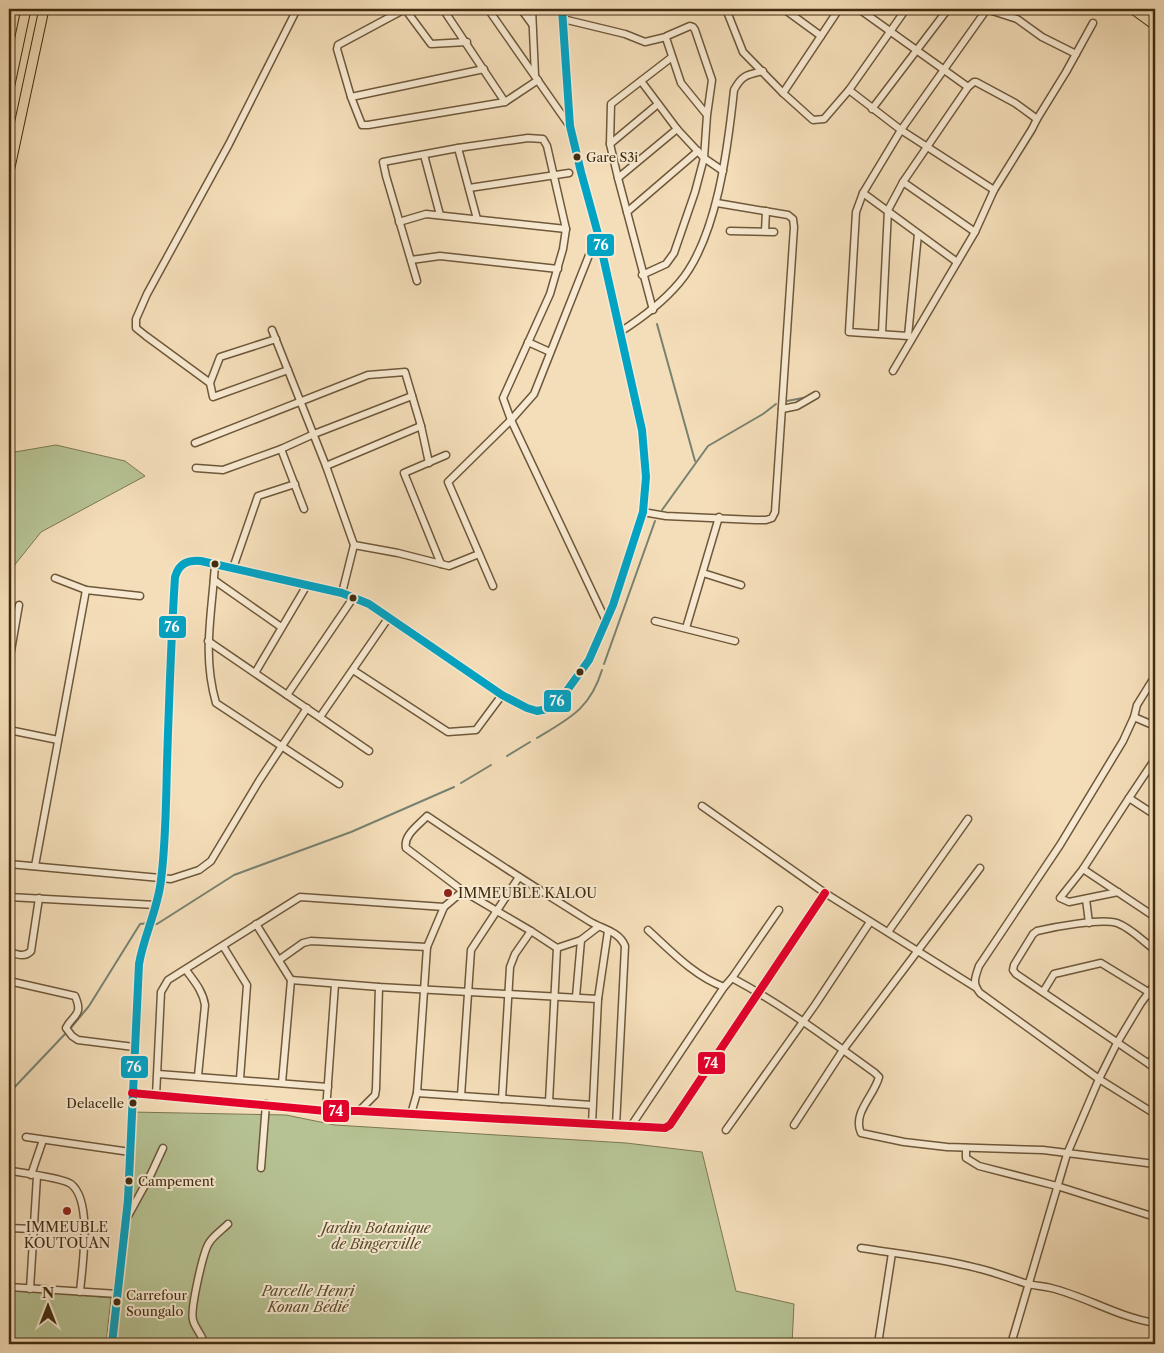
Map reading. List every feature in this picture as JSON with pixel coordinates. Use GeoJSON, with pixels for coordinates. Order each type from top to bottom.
{"type":"FeatureCollection","features":[{"type":"Feature","properties":{"kind":"highway"},"geometry":{"type":"LineString","coordinates":[[9,89],[26,9]]}},
{"type":"Feature","properties":{"kind":"highway"},"geometry":{"type":"LineString","coordinates":[[9,172],[44,9]]}},
{"type":"Feature","properties":{"kind":"highway"},"geometry":{"type":"LineString","coordinates":[[1133,9],[1155,24]]}},
{"type":"Feature","properties":{"kind":"street"},"geometry":{"type":"LineString","coordinates":[[210,383],[136,328],[136,319],[154,280],[229,144],[297,9]]}},
{"type":"Feature","properties":{"kind":"street"},"geometry":{"type":"LineString","coordinates":[[466,42],[431,44],[405,9],[338,45],[337,53],[362,124],[368,125],[505,102],[537,78]]}},
{"type":"Feature","properties":{"kind":"street"},"geometry":{"type":"LineString","coordinates":[[443,9],[505,102]]}},
{"type":"Feature","properties":{"kind":"street"},"geometry":{"type":"LineString","coordinates":[[488,9],[570,126]]}},
{"type":"Feature","properties":{"kind":"street"},"geometry":{"type":"LineString","coordinates":[[521,9],[533,26]]}},
{"type":"Feature","properties":{"kind":"street"},"geometry":{"type":"LineString","coordinates":[[532,9],[537,78]]}},
{"type":"Feature","properties":{"kind":"street"},"geometry":{"type":"LineString","coordinates":[[112,1344],[126,1220],[134,1047],[141,954],[162,878],[175,577],[180,566],[192,560],[342,593],[369,604],[502,694],[527,708],[538,711],[548,709],[563,696],[589,660],[613,605],[644,512],[646,477],[642,430],[598,234],[570,126],[562,9]]}},
{"type":"Feature","properties":{"kind":"street"},"geometry":{"type":"LineString","coordinates":[[726,9],[743,52],[783,93],[814,120],[824,119],[849,90],[906,9]]}},
{"type":"Feature","properties":{"kind":"street"},"geometry":{"type":"LineString","coordinates":[[784,9],[821,36]]}},
{"type":"Feature","properties":{"kind":"street"},"geometry":{"type":"LineString","coordinates":[[783,93],[839,9]]}},
{"type":"Feature","properties":{"kind":"street"},"geometry":{"type":"LineString","coordinates":[[859,9],[891,30],[968,88]]}},
{"type":"Feature","properties":{"kind":"street"},"geometry":{"type":"LineString","coordinates":[[872,109],[948,9]]}},
{"type":"Feature","properties":{"kind":"street"},"geometry":{"type":"LineString","coordinates":[[918,234],[908,336],[849,332],[856,212],[863,193],[901,130],[986,9],[1017,19],[1042,37],[1076,54]]}},
{"type":"Feature","properties":{"kind":"street"},"geometry":{"type":"LineString","coordinates":[[563,19],[625,34],[645,42],[666,37],[690,26],[693,27],[712,80],[704,158],[695,192],[674,253],[666,264],[642,275]]}},
{"type":"Feature","properties":{"kind":"street"},"geometry":{"type":"LineString","coordinates":[[893,371],[975,232],[994,190],[1032,130],[1093,23]]}},
{"type":"Feature","properties":{"kind":"street"},"geometry":{"type":"LineString","coordinates":[[666,37],[681,83],[707,115]]}},
{"type":"Feature","properties":{"kind":"street"},"geometry":{"type":"LineString","coordinates":[[653,310],[642,275],[610,144],[611,104],[672,57]]}},
{"type":"Feature","properties":{"kind":"street"},"geometry":{"type":"LineString","coordinates":[[351,97],[484,69]]}},
{"type":"Feature","properties":{"kind":"street"},"geometry":{"type":"LineString","coordinates":[[620,332],[653,310],[680,283],[698,253],[717,203],[734,90],[740,79],[763,71]]}},
{"type":"Feature","properties":{"kind":"street"},"geometry":{"type":"LineString","coordinates":[[641,81],[677,129],[704,158],[723,171]]}},
{"type":"Feature","properties":{"kind":"street"},"geometry":{"type":"LineString","coordinates":[[882,333],[888,210],[903,182],[968,88],[976,82],[1015,103],[1037,119]]}},
{"type":"Feature","properties":{"kind":"street"},"geometry":{"type":"LineString","coordinates":[[849,90],[901,130],[994,190]]}},
{"type":"Feature","properties":{"kind":"street"},"geometry":{"type":"LineString","coordinates":[[610,144],[658,104]]}},
{"type":"Feature","properties":{"kind":"street"},"geometry":{"type":"LineString","coordinates":[[618,178],[677,129]]}},
{"type":"Feature","properties":{"kind":"street"},"geometry":{"type":"LineString","coordinates":[[417,281],[383,162],[458,148],[528,138],[543,139],[547,146],[566,229],[563,249],[550,294],[503,398],[606,621]]}},
{"type":"Feature","properties":{"kind":"street"},"geometry":{"type":"LineString","coordinates":[[458,148],[477,219]]}},
{"type":"Feature","properties":{"kind":"street"},"geometry":{"type":"LineString","coordinates":[[626,212],[698,152]]}},
{"type":"Feature","properties":{"kind":"street"},"geometry":{"type":"LineString","coordinates":[[424,155],[440,215]]}},
{"type":"Feature","properties":{"kind":"street"},"geometry":{"type":"LineString","coordinates":[[469,188],[569,172]]}},
{"type":"Feature","properties":{"kind":"street"},"geometry":{"type":"LineString","coordinates":[[903,182],[975,232]]}},
{"type":"Feature","properties":{"kind":"street"},"geometry":{"type":"LineString","coordinates":[[863,193],[958,262]]}},
{"type":"Feature","properties":{"kind":"street"},"geometry":{"type":"LineString","coordinates":[[644,512],[666,516],[766,520],[772,518],[775,512],[793,219],[788,215],[717,203]]}},
{"type":"Feature","properties":{"kind":"street"},"geometry":{"type":"LineString","coordinates":[[765,232],[766,211]]}},
{"type":"Feature","properties":{"kind":"street"},"geometry":{"type":"LineString","coordinates":[[399,222],[426,214],[566,229]]}},
{"type":"Feature","properties":{"kind":"street"},"geometry":{"type":"LineString","coordinates":[[730,230],[774,232]]}},
{"type":"Feature","properties":{"kind":"street"},"geometry":{"type":"LineString","coordinates":[[493,586],[448,482],[512,420],[534,394],[598,234]]}},
{"type":"Feature","properties":{"kind":"street"},"geometry":{"type":"LineString","coordinates":[[411,260],[440,256],[558,269]]}},
{"type":"Feature","properties":{"kind":"street"},"geometry":{"type":"LineString","coordinates":[[272,330],[314,434],[354,545],[342,593]]}},
{"type":"Feature","properties":{"kind":"street"},"geometry":{"type":"LineString","coordinates":[[276,339],[220,357],[210,383],[213,397],[288,370]]}},
{"type":"Feature","properties":{"kind":"street"},"geometry":{"type":"LineString","coordinates":[[528,342],[550,352]]}},
{"type":"Feature","properties":{"kind":"street"},"geometry":{"type":"LineString","coordinates":[[195,444],[368,375],[404,372],[421,426],[429,463]]}},
{"type":"Feature","properties":{"kind":"street"},"geometry":{"type":"LineString","coordinates":[[782,409],[798,406],[816,395]]}},
{"type":"Feature","properties":{"kind":"street"},"geometry":{"type":"LineString","coordinates":[[196,468],[223,470],[281,449],[314,434],[412,396]]}},
{"type":"Feature","properties":{"kind":"street"},"geometry":{"type":"LineString","coordinates":[[326,466],[421,426]]}},
{"type":"Feature","properties":{"kind":"street"},"geometry":{"type":"LineString","coordinates":[[281,449],[304,509]]}},
{"type":"Feature","properties":{"kind":"street"},"geometry":{"type":"LineString","coordinates":[[441,564],[404,473],[446,455]]}},
{"type":"Feature","properties":{"kind":"street"},"geometry":{"type":"LineString","coordinates":[[233,568],[258,496],[295,484]]}},
{"type":"Feature","properties":{"kind":"street"},"geometry":{"type":"LineString","coordinates":[[686,628],[719,517]]}},
{"type":"Feature","properties":{"kind":"street"},"geometry":{"type":"LineString","coordinates":[[354,545],[449,566],[479,554]]}},
{"type":"Feature","properties":{"kind":"street"},"geometry":{"type":"LineString","coordinates":[[214,564],[208,641],[208,667],[216,703],[339,784]]}},
{"type":"Feature","properties":{"kind":"street"},"geometry":{"type":"LineString","coordinates":[[703,573],[741,585]]}},
{"type":"Feature","properties":{"kind":"street"},"geometry":{"type":"LineString","coordinates":[[55,578],[86,590],[140,596]]}},
{"type":"Feature","properties":{"kind":"street"},"geometry":{"type":"LineString","coordinates":[[214,580],[281,627]]}},
{"type":"Feature","properties":{"kind":"street"},"geometry":{"type":"LineString","coordinates":[[255,672],[306,585]]}},
{"type":"Feature","properties":{"kind":"street"},"geometry":{"type":"LineString","coordinates":[[35,866],[86,590]]}},
{"type":"Feature","properties":{"kind":"street"},"geometry":{"type":"LineString","coordinates":[[287,695],[353,598]]}},
{"type":"Feature","properties":{"kind":"street"},"geometry":{"type":"LineString","coordinates":[[9,662],[19,606]]}},
{"type":"Feature","properties":{"kind":"street"},"geometry":{"type":"LineString","coordinates":[[320,717],[389,617]]}},
{"type":"Feature","properties":{"kind":"street"},"geometry":{"type":"LineString","coordinates":[[655,621],[735,641]]}},
{"type":"Feature","properties":{"kind":"street"},"geometry":{"type":"LineString","coordinates":[[208,641],[369,751]]}},
{"type":"Feature","properties":{"kind":"street"},"geometry":{"type":"LineString","coordinates":[[353,670],[448,732],[476,730],[502,694]]}},
{"type":"Feature","properties":{"kind":"street"},"geometry":{"type":"LineString","coordinates":[[975,986],[975,977],[979,966],[1060,845],[1123,741],[1134,717],[1137,704],[1155,676]]}},
{"type":"Feature","properties":{"kind":"street"},"geometry":{"type":"LineString","coordinates":[[9,864],[171,879],[199,870],[211,860],[307,708]]}},
{"type":"Feature","properties":{"kind":"street"},"geometry":{"type":"LineString","coordinates":[[1134,717],[1155,726]]}},
{"type":"Feature","properties":{"kind":"street"},"geometry":{"type":"LineString","coordinates":[[9,730],[58,740]]}},
{"type":"Feature","properties":{"kind":"street"},"geometry":{"type":"LineString","coordinates":[[1118,892],[1070,902],[1060,898],[1083,869],[1155,762]]}},
{"type":"Feature","properties":{"kind":"street"},"geometry":{"type":"LineString","coordinates":[[1129,798],[1155,815]]}},
{"type":"Feature","properties":{"kind":"street"},"geometry":{"type":"LineString","coordinates":[[702,806],[825,893],[975,986],[980,993],[1099,1079],[1155,1114]]}},
{"type":"Feature","properties":{"kind":"street"},"geometry":{"type":"LineString","coordinates":[[557,948],[532,931],[463,891],[406,848],[404,843],[406,838],[428,816],[519,877],[598,927],[618,935],[622,939],[625,946],[616,1126]]}},
{"type":"Feature","properties":{"kind":"street"},"geometry":{"type":"LineString","coordinates":[[888,932],[968,819]]}},
{"type":"Feature","properties":{"kind":"street"},"geometry":{"type":"LineString","coordinates":[[794,1125],[843,1050],[980,868]]}},
{"type":"Feature","properties":{"kind":"street"},"geometry":{"type":"LineString","coordinates":[[1083,869],[1155,917]]}},
{"type":"Feature","properties":{"kind":"street"},"geometry":{"type":"LineString","coordinates":[[461,1096],[471,950],[519,877]]}},
{"type":"Feature","properties":{"kind":"street"},"geometry":{"type":"LineString","coordinates":[[411,1114],[417,1093],[427,947],[444,907],[463,891]]}},
{"type":"Feature","properties":{"kind":"street"},"geometry":{"type":"LineString","coordinates":[[132,1093],[326,1111],[359,1111],[665,1128],[670,1124],[825,893]]}},
{"type":"Feature","properties":{"kind":"street"},"geometry":{"type":"LineString","coordinates":[[9,897],[156,905]]}},
{"type":"Feature","properties":{"kind":"street"},"geometry":{"type":"LineString","coordinates":[[156,1096],[161,992],[168,980],[300,897],[444,907]]}},
{"type":"Feature","properties":{"kind":"street"},"geometry":{"type":"LineString","coordinates":[[9,952],[24,955],[31,951],[39,898]]}},
{"type":"Feature","properties":{"kind":"street"},"geometry":{"type":"LineString","coordinates":[[1086,899],[1088,923]]}},
{"type":"Feature","properties":{"kind":"street"},"geometry":{"type":"LineString","coordinates":[[631,1126],[724,986],[732,978],[779,910]]}},
{"type":"Feature","properties":{"kind":"street"},"geometry":{"type":"LineString","coordinates":[[726,1130],[870,922]]}},
{"type":"Feature","properties":{"kind":"street"},"geometry":{"type":"LineString","coordinates":[[1155,950],[1119,924],[1111,922],[1088,923],[1041,930],[1033,934],[1014,965],[1016,974],[1155,1068]]}},
{"type":"Feature","properties":{"kind":"street"},"geometry":{"type":"LineString","coordinates":[[256,924],[291,980],[282,1083]]}},
{"type":"Feature","properties":{"kind":"street"},"geometry":{"type":"LineString","coordinates":[[557,948],[581,940],[598,927]]}},
{"type":"Feature","properties":{"kind":"street"},"geometry":{"type":"LineString","coordinates":[[648,930],[683,962],[712,982],[724,986]]}},
{"type":"Feature","properties":{"kind":"street"},"geometry":{"type":"LineString","coordinates":[[502,1098],[508,994],[512,961],[532,931]]}},
{"type":"Feature","properties":{"kind":"street"},"geometry":{"type":"LineString","coordinates":[[592,1124],[598,999],[608,931]]}},
{"type":"Feature","properties":{"kind":"street"},"geometry":{"type":"LineString","coordinates":[[576,997],[581,940]]}},
{"type":"Feature","properties":{"kind":"street"},"geometry":{"type":"LineString","coordinates":[[279,960],[303,943],[310,941],[427,947]]}},
{"type":"Feature","properties":{"kind":"street"},"geometry":{"type":"LineString","coordinates":[[224,946],[247,985],[240,1079]]}},
{"type":"Feature","properties":{"kind":"street"},"geometry":{"type":"LineString","coordinates":[[550,1102],[557,948]]}},
{"type":"Feature","properties":{"kind":"street"},"geometry":{"type":"LineString","coordinates":[[1043,992],[1054,974],[1101,963],[1150,992]]}},
{"type":"Feature","properties":{"kind":"street"},"geometry":{"type":"LineString","coordinates":[[186,970],[204,997],[205,1005],[198,1076]]}},
{"type":"Feature","properties":{"kind":"street"},"geometry":{"type":"LineString","coordinates":[[732,978],[803,1021],[875,1072],[879,1077],[877,1084],[859,1116],[858,1126],[861,1133],[904,1142],[966,1148],[1043,1150],[1155,1164]]}},
{"type":"Feature","properties":{"kind":"street"},"geometry":{"type":"LineString","coordinates":[[291,980],[379,987],[598,999]]}},
{"type":"Feature","properties":{"kind":"street"},"geometry":{"type":"LineString","coordinates":[[9,981],[75,996],[78,1007],[77,1015],[66,1028],[75,1039],[134,1047]]}},
{"type":"Feature","properties":{"kind":"street"},"geometry":{"type":"LineString","coordinates":[[326,1111],[335,984]]}},
{"type":"Feature","properties":{"kind":"street"},"geometry":{"type":"LineString","coordinates":[[1011,1344],[1067,1154],[1099,1079],[1117,1043],[1155,984]]}},
{"type":"Feature","properties":{"kind":"street"},"geometry":{"type":"LineString","coordinates":[[359,1111],[374,1095],[376,1089],[379,987]]}},
{"type":"Feature","properties":{"kind":"street"},"geometry":{"type":"LineString","coordinates":[[1149,1064],[1155,1055]]}},
{"type":"Feature","properties":{"kind":"street"},"geometry":{"type":"LineString","coordinates":[[158,1074],[328,1087]]}},
{"type":"Feature","properties":{"kind":"street"},"geometry":{"type":"LineString","coordinates":[[417,1093],[592,1105]]}},
{"type":"Feature","properties":{"kind":"street"},"geometry":{"type":"LineString","coordinates":[[261,1168],[266,1104]]}},
{"type":"Feature","properties":{"kind":"street"},"geometry":{"type":"LineString","coordinates":[[26,1137],[130,1152]]}},
{"type":"Feature","properties":{"kind":"street"},"geometry":{"type":"LineString","coordinates":[[30,1289],[34,1176],[44,1140]]}},
{"type":"Feature","properties":{"kind":"street"},"geometry":{"type":"LineString","coordinates":[[126,1220],[163,1148]]}},
{"type":"Feature","properties":{"kind":"street"},"geometry":{"type":"LineString","coordinates":[[966,1148],[966,1158],[979,1166],[1058,1186],[1155,1217]]}},
{"type":"Feature","properties":{"kind":"street"},"geometry":{"type":"LineString","coordinates":[[11,1171],[71,1184],[76,1189],[85,1222],[80,1292]]}},
{"type":"Feature","properties":{"kind":"street"},"geometry":{"type":"LineString","coordinates":[[204,1344],[204,1339],[193,1321],[192,1315],[198,1282],[207,1247],[215,1236],[228,1224]]}},
{"type":"Feature","properties":{"kind":"street"},"geometry":{"type":"LineString","coordinates":[[9,1228],[33,1229]]}},
{"type":"Feature","properties":{"kind":"street"},"geometry":{"type":"LineString","coordinates":[[861,1248],[892,1253],[898,1252],[977,1268],[1076,1296],[1116,1312],[1155,1323]]}},
{"type":"Feature","properties":{"kind":"street"},"geometry":{"type":"LineString","coordinates":[[878,1344],[892,1253]]}},
{"type":"Feature","properties":{"kind":"street"},"geometry":{"type":"LineString","coordinates":[[9,1287],[118,1294]]}},
{"type":"Feature","properties":{"kind":"green space"},"geometry":{"type":"Polygon","coordinates":[[[56,445],[125,461],[145,476],[41,532],[9,572],[9,453],[56,445]]]}},
{"type":"Feature","properties":{"kind":"green space","name":"Jardin Botanique de Bingerville"},"geometry":{"type":"Polygon","coordinates":[[[130,1112],[286,1115],[335,1125],[626,1143],[702,1152],[736,1291],[794,1304],[792,1344],[113,1344],[130,1112]]]}},
{"type":"Feature","properties":{"kind":"green space"},"geometry":{"type":"Polygon","coordinates":[[[9,1289],[111,1298],[106,1344],[9,1344],[9,1289]]]}},
{"type":"Feature","properties":{"kind":"waterway"},"geometry":{"type":"LineString","coordinates":[[657,324],[695,461]]}},
{"type":"Feature","properties":{"kind":"waterway"},"geometry":{"type":"LineString","coordinates":[[787,401],[808,397]]}},
{"type":"Feature","properties":{"kind":"waterway"},"geometry":{"type":"LineString","coordinates":[[662,510],[708,446],[763,414],[776,404]]}},
{"type":"Feature","properties":{"kind":"waterway"},"geometry":{"type":"LineString","coordinates":[[604,664],[655,521]]}},
{"type":"Feature","properties":{"kind":"waterway"},"geometry":{"type":"LineString","coordinates":[[537,738],[569,718],[585,703],[597,683],[602,670]]}},
{"type":"Feature","properties":{"kind":"waterway"},"geometry":{"type":"LineString","coordinates":[[507,756],[530,742]]}},
{"type":"Feature","properties":{"kind":"waterway"},"geometry":{"type":"LineString","coordinates":[[461,783],[491,765]]}},
{"type":"Feature","properties":{"kind":"waterway"},"geometry":{"type":"LineString","coordinates":[[152,924],[157,924],[234,875],[351,832],[454,787]]}},
{"type":"Feature","properties":{"kind":"waterway"},"geometry":{"type":"LineString","coordinates":[[70,1029],[89,1006],[140,924],[148,923]]}},
{"type":"Feature","properties":{"kind":"waterway"},"geometry":{"type":"LineString","coordinates":[[9,1093],[65,1034]]}},
{"type":"Feature","properties":{"kind":"transit line","name":"76"},"geometry":{"type":"LineString","coordinates":[[112,1344],[128,1200],[139,964],[157,901],[163,865],[175,577],[179,568],[188,562],[201,561],[342,593],[369,604],[502,695],[537,711],[548,709],[563,696],[589,660],[613,605],[643,512],[646,477],[642,430],[598,234],[570,126],[562,9]]}},
{"type":"Feature","properties":{"kind":"transit line","name":"74"},"geometry":{"type":"LineString","coordinates":[[132,1093],[326,1111],[359,1111],[665,1128],[670,1125],[825,893]]}},
{"type":"Feature","properties":{"kind":"place","name":"Gare S3i"},"geometry":{"type":"Point","coordinates":[577,157]}},
{"type":"Feature","properties":{"kind":"place","name":"IMMEUBLE KALOU"},"geometry":{"type":"Point","coordinates":[448,893]}},
{"type":"Feature","properties":{"kind":"place","name":"Delacelle"},"geometry":{"type":"Point","coordinates":[133,1103]}},
{"type":"Feature","properties":{"kind":"place","name":"Campement"},"geometry":{"type":"Point","coordinates":[129,1181]}},
{"type":"Feature","properties":{"kind":"place","name":"IMMEUBLE KOUTOUAN"},"geometry":{"type":"Point","coordinates":[67,1211]}},
{"type":"Feature","properties":{"kind":"place","name":"Carrefour Soungalo"},"geometry":{"type":"Point","coordinates":[117,1302]}},
{"type":"Feature","properties":{"kind":"park label","name":"Parcelle Henri Konan Bédié"},"geometry":{"type":"Point","coordinates":[308,1299]}}]}
